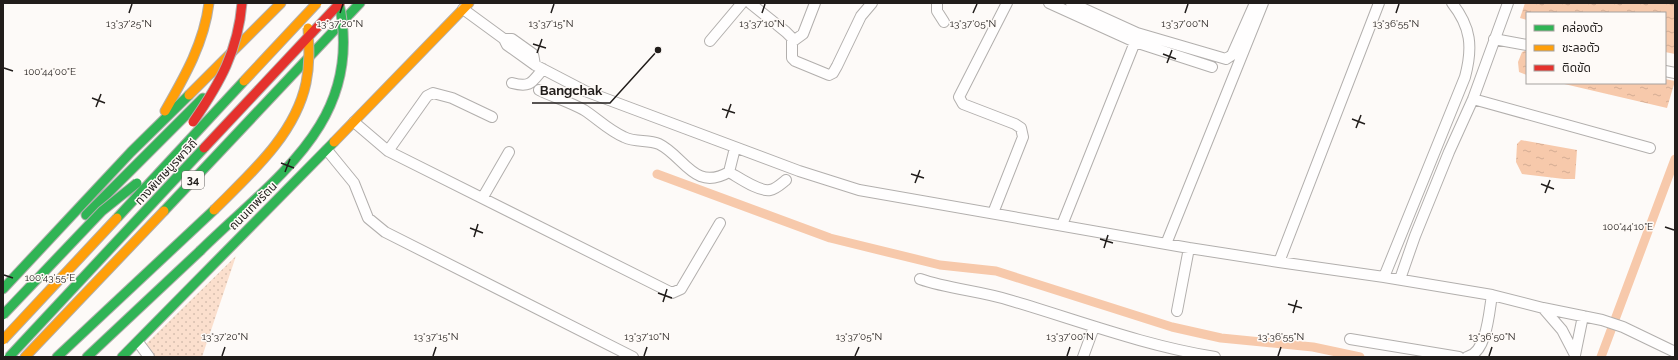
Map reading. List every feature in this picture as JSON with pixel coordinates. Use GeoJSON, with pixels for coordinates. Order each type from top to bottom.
{"type":"FeatureCollection","features":[{"type":"Feature","properties":{"kind":"main road"},"geometry":{"type":"LineString","coordinates":[[153,131],[194,57],[203,34],[209,3]]}},
{"type":"Feature","properties":{"kind":"main road"},"geometry":{"type":"LineString","coordinates":[[3,315],[106,208],[144,177],[187,130],[224,75],[236,43],[242,3]]}},
{"type":"Feature","properties":{"kind":"main road"},"geometry":{"type":"LineString","coordinates":[[3,289],[153,131],[281,3]]}},
{"type":"Feature","properties":{"kind":"main road"},"geometry":{"type":"LineString","coordinates":[[57,357],[253,172],[285,133],[297,109],[307,77],[311,48],[303,3]]}},
{"type":"Feature","properties":{"kind":"main road","name":"34"},"geometry":{"type":"LineString","coordinates":[[3,335],[317,3]]}},
{"type":"Feature","properties":{"kind":"main road","name":"ทางพิเศษบูรพาวิถี"},"geometry":{"type":"LineString","coordinates":[[3,340],[317,3]]}},
{"type":"Feature","properties":{"kind":"main road"},"geometry":{"type":"LineString","coordinates":[[87,357],[300,155],[325,120],[341,80],[344,61],[343,15],[339,3]]}},
{"type":"Feature","properties":{"kind":"main road","name":"ทางพิเศษบูรพาวิถี"},"geometry":{"type":"LineString","coordinates":[[9,357],[339,3]]}},
{"type":"Feature","properties":{"kind":"main road","name":"34"},"geometry":{"type":"LineString","coordinates":[[25,357],[360,3]]}},
{"type":"Feature","properties":{"kind":"main road","name":"ถนนเทพรัตน"},"geometry":{"type":"LineString","coordinates":[[122,357],[327,150],[466,6]]}},
{"type":"Feature","properties":{"kind":"main road"},"geometry":{"type":"LineString","coordinates":[[3,315],[77,225],[183,120],[224,75]]}},
{"type":"Feature","properties":{"kind":"street"},"geometry":{"type":"LineString","coordinates":[[710,41],[742,3]]}},
{"type":"Feature","properties":{"kind":"street"},"geometry":{"type":"LineString","coordinates":[[750,3],[786,32],[792,42],[790,54],[792,58],[803,65],[829,75],[833,73],[837,66],[861,16],[872,3]]}},
{"type":"Feature","properties":{"kind":"street"},"geometry":{"type":"LineString","coordinates":[[792,42],[803,34],[815,3]]}},
{"type":"Feature","properties":{"kind":"street"},"geometry":{"type":"LineString","coordinates":[[937,3],[937,11],[944,22]]}},
{"type":"Feature","properties":{"kind":"street"},"geometry":{"type":"LineString","coordinates":[[993,213],[1023,137],[1022,131],[1021,128],[1015,124],[963,104],[959,97],[1006,3]]}},
{"type":"Feature","properties":{"kind":"street"},"geometry":{"type":"LineString","coordinates":[[1049,3],[1135,42],[1212,67]]}},
{"type":"Feature","properties":{"kind":"street"},"geometry":{"type":"LineString","coordinates":[[1071,3],[1137,33],[1226,59],[1232,55],[1255,3]]}},
{"type":"Feature","properties":{"kind":"street"},"geometry":{"type":"LineString","coordinates":[[1166,244],[1263,3]]}},
{"type":"Feature","properties":{"kind":"street"},"geometry":{"type":"LineString","coordinates":[[1279,262],[1379,3]]}},
{"type":"Feature","properties":{"kind":"street"},"geometry":{"type":"LineString","coordinates":[[1384,277],[1465,77],[1470,60],[1470,46],[1465,23],[1452,3]]}},
{"type":"Feature","properties":{"kind":"street"},"geometry":{"type":"LineString","coordinates":[[1400,279],[1415,236],[1446,159],[1473,99],[1508,3]]}},
{"type":"Feature","properties":{"kind":"street"},"geometry":{"type":"LineString","coordinates":[[466,6],[504,39],[507,45],[539,67],[585,91],[735,148],[859,190],[913,201],[993,213],[1189,248],[1400,279],[1492,295],[1543,308],[1602,320],[1623,327],[1675,352]]}},
{"type":"Feature","properties":{"kind":"street"},"geometry":{"type":"LineString","coordinates":[[1494,39],[1526,45]]}},
{"type":"Feature","properties":{"kind":"street"},"geometry":{"type":"LineString","coordinates":[[1062,225],[1135,42]]}},
{"type":"Feature","properties":{"kind":"street"},"geometry":{"type":"LineString","coordinates":[[512,83],[527,86],[531,84],[539,67]]}},
{"type":"Feature","properties":{"kind":"street"},"geometry":{"type":"LineString","coordinates":[[539,90],[582,109],[602,125],[626,138],[638,141],[650,141],[665,147],[692,172],[704,177],[719,177],[729,172],[735,148]]}},
{"type":"Feature","properties":{"kind":"street"},"geometry":{"type":"LineString","coordinates":[[388,151],[427,96],[433,93],[452,98],[492,117]]}},
{"type":"Feature","properties":{"kind":"street"},"geometry":{"type":"LineString","coordinates":[[1473,99],[1650,148]]}},
{"type":"Feature","properties":{"kind":"street"},"geometry":{"type":"LineString","coordinates":[[354,122],[388,151],[484,197],[672,292],[681,289],[720,223]]}},
{"type":"Feature","properties":{"kind":"street"},"geometry":{"type":"LineString","coordinates":[[327,150],[354,183],[368,218],[385,232],[633,357]]}},
{"type":"Feature","properties":{"kind":"street"},"geometry":{"type":"LineString","coordinates":[[484,197],[508,152]]}},
{"type":"Feature","properties":{"kind":"street"},"geometry":{"type":"LineString","coordinates":[[729,172],[745,182],[766,190],[776,189],[786,180]]}},
{"type":"Feature","properties":{"kind":"street"},"geometry":{"type":"LineString","coordinates":[[1177,311],[1189,248]]}},
{"type":"Feature","properties":{"kind":"street"},"geometry":{"type":"LineString","coordinates":[[920,279],[1008,300],[1094,327],[1192,353],[1215,357]]}},
{"type":"Feature","properties":{"kind":"street"},"geometry":{"type":"LineString","coordinates":[[1467,357],[1473,356],[1480,350],[1486,331],[1492,295]]}},
{"type":"Feature","properties":{"kind":"street"},"geometry":{"type":"LineString","coordinates":[[1543,308],[1562,330],[1575,356]]}},
{"type":"Feature","properties":{"kind":"street"},"geometry":{"type":"LineString","coordinates":[[1575,356],[1583,316]]}},
{"type":"Feature","properties":{"kind":"street"},"geometry":{"type":"LineString","coordinates":[[1083,357],[1094,327]]}},
{"type":"Feature","properties":{"kind":"street"},"geometry":{"type":"LineString","coordinates":[[1350,339],[1459,357]]}},
{"type":"Feature","properties":{"kind":"street"},"geometry":{"type":"LineString","coordinates":[[138,342],[149,357]]}},
{"type":"Feature","properties":{"kind":"shaded area"},"geometry":{"type":"Polygon","coordinates":[[[236,256],[202,357],[154,357],[145,345],[236,256]]]}},
{"type":"Feature","properties":{"kind":"water"},"geometry":{"type":"Polygon","coordinates":[[[1525,3],[1675,3],[1675,54],[1666,52],[1666,12],[1526,12],[1526,20],[1520,18],[1525,3]]]}},
{"type":"Feature","properties":{"kind":"water"},"geometry":{"type":"Polygon","coordinates":[[[1526,50],[1526,75],[1519,72],[1518,62],[1522,52],[1526,50]]]}},
{"type":"Feature","properties":{"kind":"water"},"geometry":{"type":"Polygon","coordinates":[[[1666,79],[1675,81],[1667,108],[1564,84],[1666,84],[1666,79]]]}},
{"type":"Feature","properties":{"kind":"water"},"geometry":{"type":"Polygon","coordinates":[[[1521,140],[1577,150],[1575,179],[1522,174],[1516,162],[1517,144],[1521,140]]]}},
{"type":"Feature","properties":{"kind":"waterway"},"geometry":{"type":"LineString","coordinates":[[1601,357],[1675,159]]}},
{"type":"Feature","properties":{"kind":"waterway"},"geometry":{"type":"LineString","coordinates":[[657,174],[830,238],[940,265],[996,271],[1172,327],[1221,338],[1313,347],[1360,357]]}},
{"type":"Feature","properties":{"kind":"traffic: fast"},"geometry":{"type":"LineString","coordinates":[[200,251],[283,172],[307,144],[326,115],[339,82],[344,45],[339,3]]}},
{"type":"Feature","properties":{"kind":"traffic: fast"},"geometry":{"type":"LineString","coordinates":[[164,211],[360,3]]}},
{"type":"Feature","properties":{"kind":"traffic: fast"},"geometry":{"type":"LineString","coordinates":[[117,218],[244,81]]}},
{"type":"Feature","properties":{"kind":"traffic: fast"},"geometry":{"type":"LineString","coordinates":[[3,289],[131,152],[189,95]]}},
{"type":"Feature","properties":{"kind":"traffic: fast"},"geometry":{"type":"LineString","coordinates":[[86,215],[203,98]]}},
{"type":"Feature","properties":{"kind":"traffic: fast"},"geometry":{"type":"LineString","coordinates":[[122,357],[334,142]]}},
{"type":"Feature","properties":{"kind":"traffic: fast"},"geometry":{"type":"LineString","coordinates":[[9,357],[204,148]]}},
{"type":"Feature","properties":{"kind":"traffic: fast"},"geometry":{"type":"LineString","coordinates":[[3,315],[102,211],[137,183]]}},
{"type":"Feature","properties":{"kind":"traffic: fast"},"geometry":{"type":"LineString","coordinates":[[57,357],[214,210]]}},
{"type":"Feature","properties":{"kind":"traffic: fast"},"geometry":{"type":"LineString","coordinates":[[87,357],[200,251]]}},
{"type":"Feature","properties":{"kind":"traffic: slow"},"geometry":{"type":"LineString","coordinates":[[165,111],[193,59],[203,32],[209,3]]}},
{"type":"Feature","properties":{"kind":"traffic: slow"},"geometry":{"type":"LineString","coordinates":[[189,95],[281,3]]}},
{"type":"Feature","properties":{"kind":"traffic: slow"},"geometry":{"type":"LineString","coordinates":[[244,81],[317,3]]}},
{"type":"Feature","properties":{"kind":"traffic: slow"},"geometry":{"type":"LineString","coordinates":[[334,142],[469,3]]}},
{"type":"Feature","properties":{"kind":"traffic: slow"},"geometry":{"type":"LineString","coordinates":[[214,210],[256,168],[282,137],[292,120],[306,83],[309,56],[308,28]]}},
{"type":"Feature","properties":{"kind":"traffic: slow"},"geometry":{"type":"LineString","coordinates":[[25,357],[164,211]]}},
{"type":"Feature","properties":{"kind":"traffic: slow"},"geometry":{"type":"LineString","coordinates":[[3,340],[117,218]]}},
{"type":"Feature","properties":{"kind":"traffic: jam"},"geometry":{"type":"LineString","coordinates":[[193,122],[211,94],[226,66],[236,36],[242,3]]}},
{"type":"Feature","properties":{"kind":"traffic: jam"},"geometry":{"type":"LineString","coordinates":[[204,148],[340,3]]}},
{"type":"Feature","properties":{"kind":"place","name":"Bangchak"},"geometry":{"type":"Point","coordinates":[658,50]}}]}
